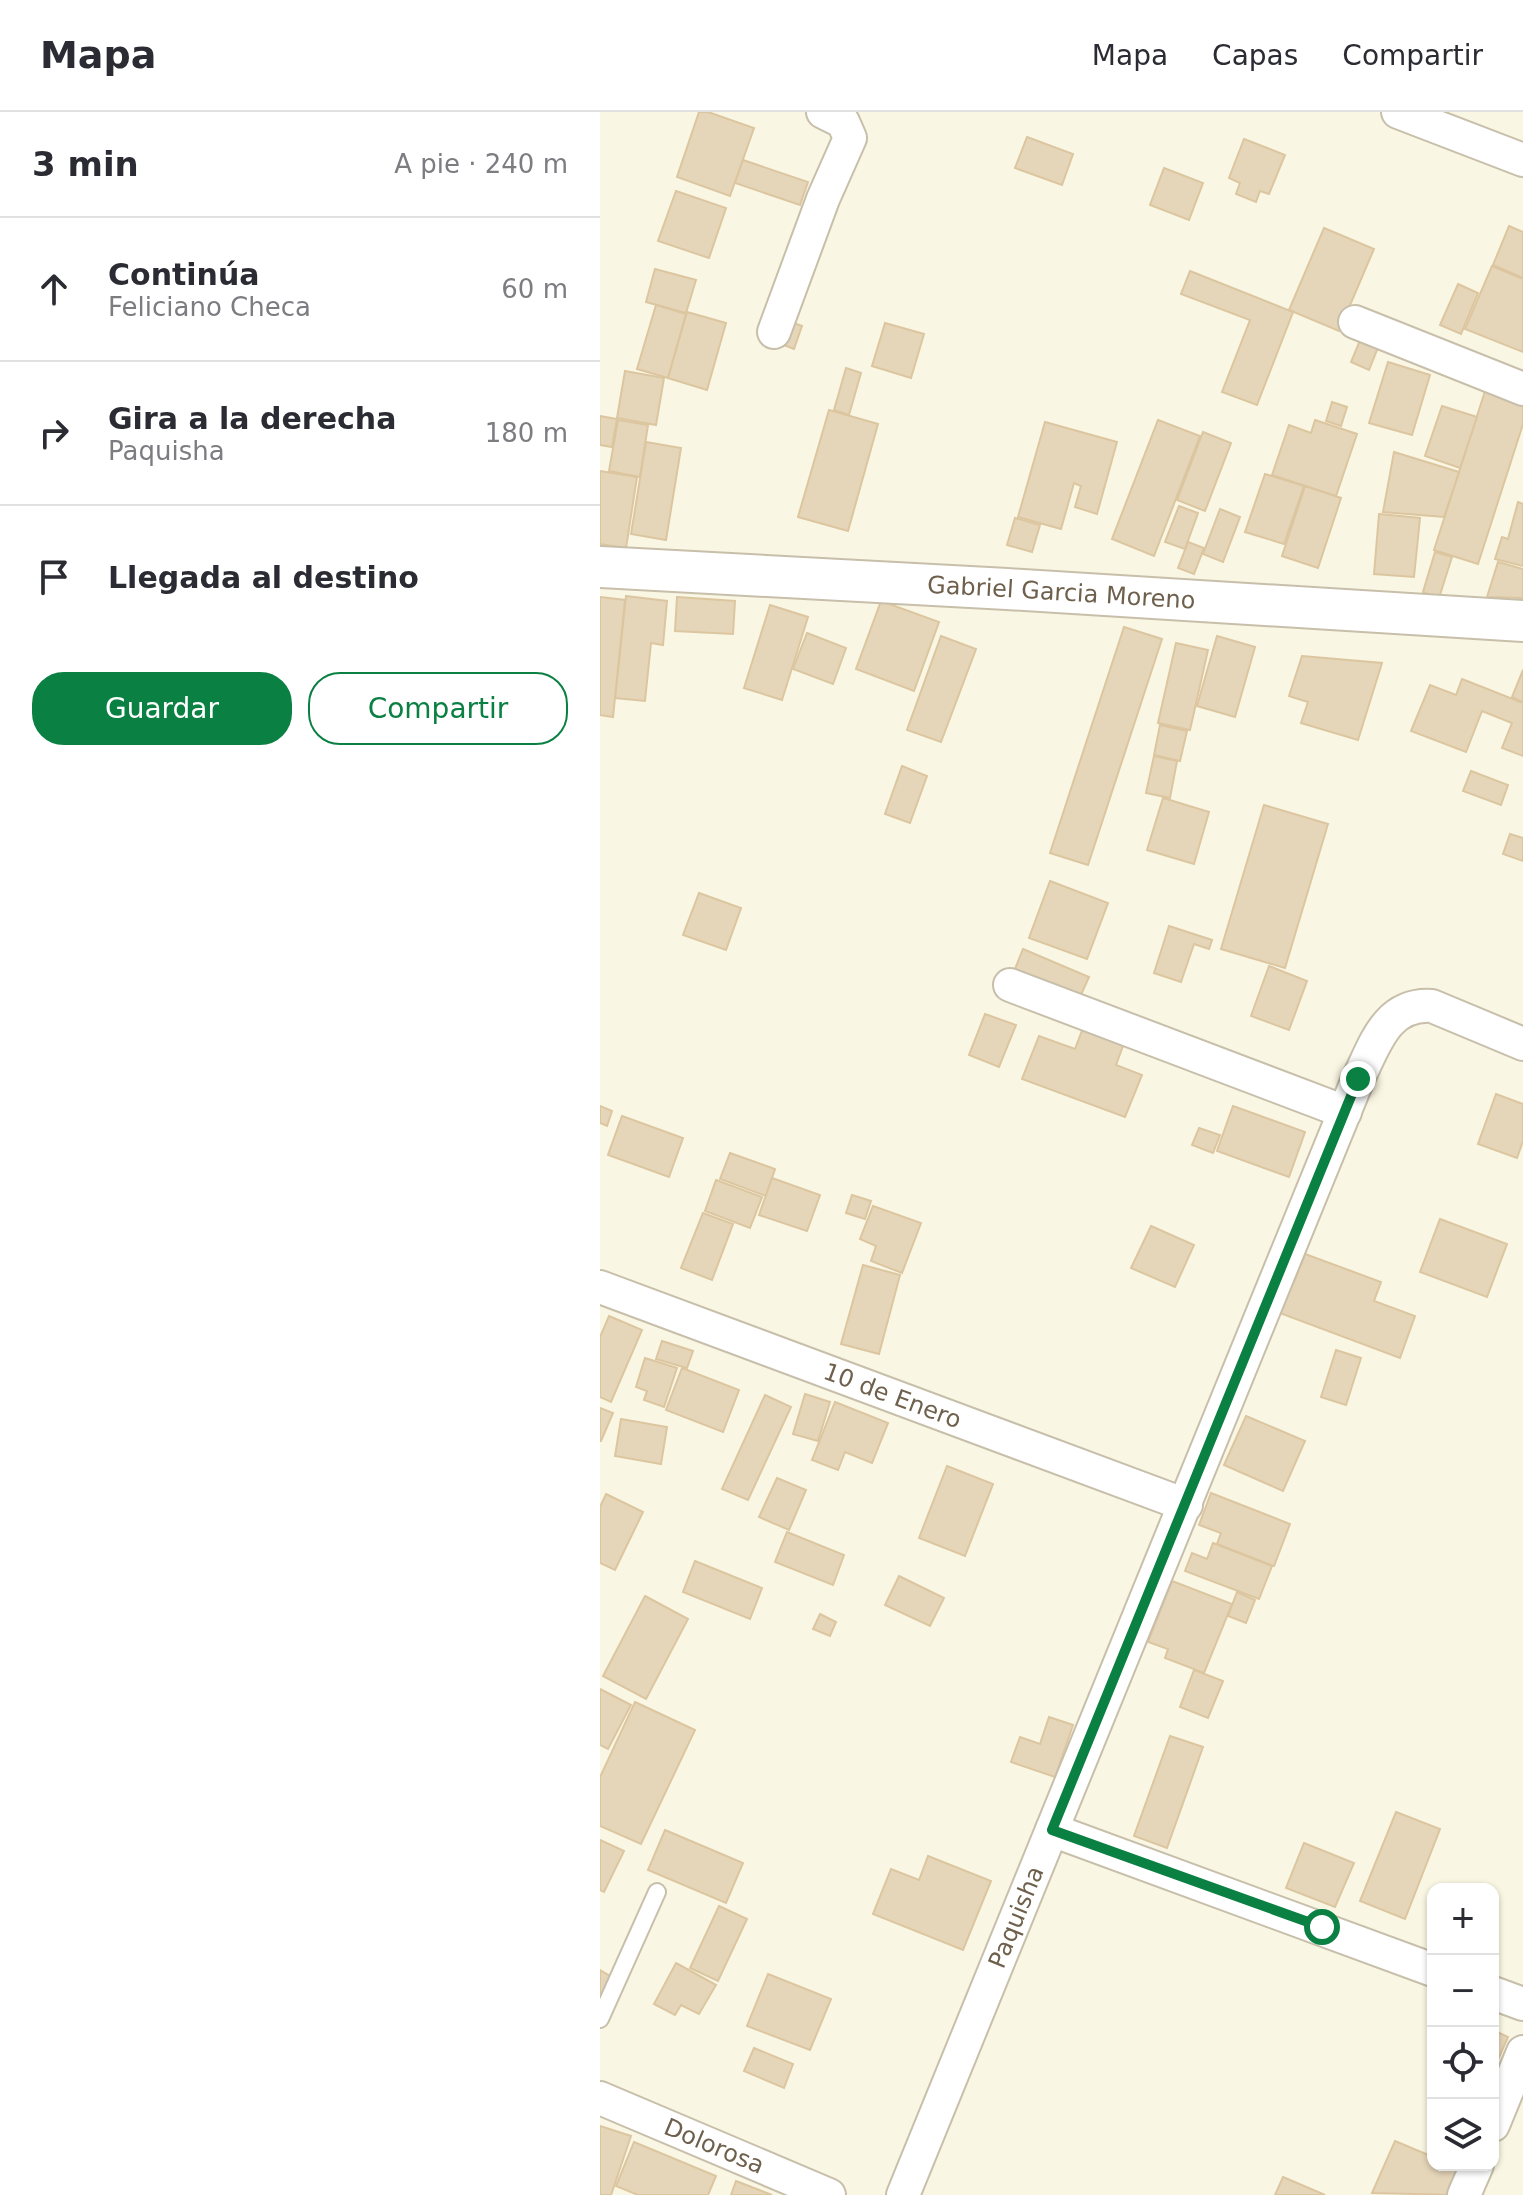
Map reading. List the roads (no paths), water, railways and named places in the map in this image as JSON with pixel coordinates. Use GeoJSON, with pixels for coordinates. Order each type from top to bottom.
{"type":"FeatureCollection","features":[{"type":"Feature","properties":{"kind":"street"},"geometry":{"type":"LineString","coordinates":[[774,332],[823,199],[850,138],[843,122],[823,112]]}},
{"type":"Feature","properties":{"kind":"street"},"geometry":{"type":"LineString","coordinates":[[1398,112],[1523,160]]}},
{"type":"Feature","properties":{"kind":"street"},"geometry":{"type":"LineString","coordinates":[[1355,322],[1523,389]]}},
{"type":"Feature","properties":{"kind":"street","name":"Gabriel Garcia Moreno"},"geometry":{"type":"LineString","coordinates":[[600,567],[1523,621]]}},
{"type":"Feature","properties":{"kind":"street"},"geometry":{"type":"LineString","coordinates":[[1010,985],[1345,1112]]}},
{"type":"Feature","properties":{"kind":"street","name":"Paquisha"},"geometry":{"type":"LineString","coordinates":[[903,2195],[1358,1079],[1386,1026],[1405,1008],[1432,1006],[1523,1044]]}},
{"type":"Feature","properties":{"kind":"street","name":"10 de Enero"},"geometry":{"type":"LineString","coordinates":[[600,1287],[1186,1505]]}},
{"type":"Feature","properties":{"kind":"street"},"geometry":{"type":"LineString","coordinates":[[1052,1830],[1427,1968]]}},
{"type":"Feature","properties":{"kind":"street"},"geometry":{"type":"LineString","coordinates":[[1499,1995],[1523,2004]]}},
{"type":"Feature","properties":{"kind":"street"},"geometry":{"type":"LineString","coordinates":[[1499,2110],[1523,2052]]}},
{"type":"Feature","properties":{"kind":"street","name":"Dolorosa"},"geometry":{"type":"LineString","coordinates":[[600,2098],[829,2195]]}},
{"type":"Feature","properties":{"kind":"street"},"geometry":{"type":"LineString","coordinates":[[1464,2195],[1474,2171]]}},
{"type":"Feature","properties":{"kind":"lane"},"geometry":{"type":"LineString","coordinates":[[600,2019],[657,1892]]}}]}
